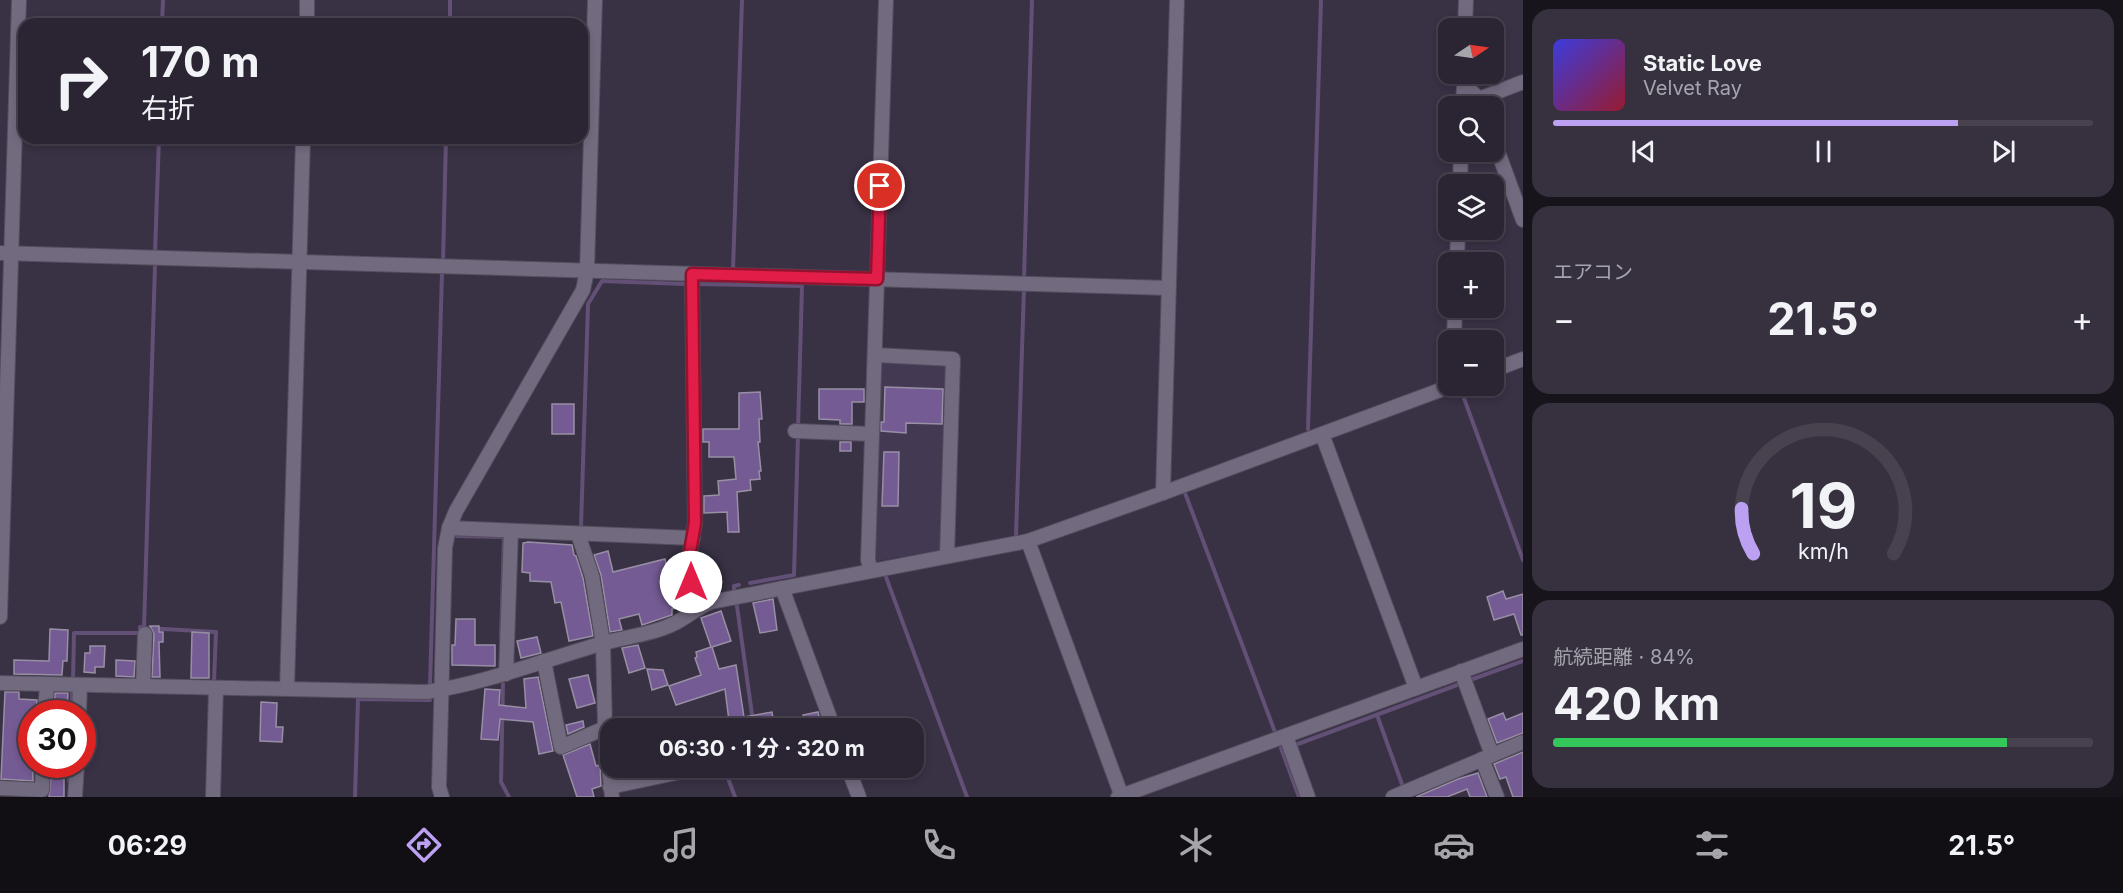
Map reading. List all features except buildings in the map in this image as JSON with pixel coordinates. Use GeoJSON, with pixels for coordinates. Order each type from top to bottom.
{"type":"FeatureCollection","features":[{"type":"Feature","properties":{"kind":"street"},"geometry":{"type":"LineString","coordinates":[[18,18],[19,0]]}},
{"type":"Feature","properties":{"kind":"street"},"geometry":{"type":"LineString","coordinates":[[307,18],[308,0]]}},
{"type":"Feature","properties":{"kind":"street"},"geometry":{"type":"LineString","coordinates":[[442,797],[439,787],[445,548],[449,528],[456,511],[583,290],[587,271],[595,0]]}},
{"type":"Feature","properties":{"kind":"street"},"geometry":{"type":"LineString","coordinates":[[871,570],[868,560],[886,0]]}},
{"type":"Feature","properties":{"kind":"street"},"geometry":{"type":"LineString","coordinates":[[1163,493],[1177,0]]}},
{"type":"Feature","properties":{"kind":"street"},"geometry":{"type":"LineString","coordinates":[[1465,18],[1466,0]]}},
{"type":"Feature","properties":{"kind":"street"},"geometry":{"type":"LineString","coordinates":[[0,617],[5,254],[18,18]]}},
{"type":"Feature","properties":{"kind":"street"},"geometry":{"type":"LineString","coordinates":[[1494,96],[1523,82]]}},
{"type":"Feature","properties":{"kind":"street"},"geometry":{"type":"LineString","coordinates":[[287,689],[303,144]]}},
{"type":"Feature","properties":{"kind":"street"},"geometry":{"type":"LineString","coordinates":[[1502,162],[1523,220]]}},
{"type":"Feature","properties":{"kind":"street"},"geometry":{"type":"LineString","coordinates":[[5,254],[1168,288]]}},
{"type":"Feature","properties":{"kind":"street"},"geometry":{"type":"LineString","coordinates":[[692,274],[695,523],[688,563],[696,609]]}},
{"type":"Feature","properties":{"kind":"street"},"geometry":{"type":"LineString","coordinates":[[875,355],[953,359],[947,556]]}},
{"type":"Feature","properties":{"kind":"street"},"geometry":{"type":"LineString","coordinates":[[1504,366],[1523,359]]}},
{"type":"Feature","properties":{"kind":"street"},"geometry":{"type":"LineString","coordinates":[[0,683],[426,692],[442,690],[506,674],[603,643],[671,626],[711,602],[1028,541],[1438,391]]}},
{"type":"Feature","properties":{"kind":"street"},"geometry":{"type":"LineString","coordinates":[[795,431],[872,434]]}},
{"type":"Feature","properties":{"kind":"street"},"geometry":{"type":"LineString","coordinates":[[1322,434],[1416,688]]}},
{"type":"Feature","properties":{"kind":"street"},"geometry":{"type":"LineString","coordinates":[[449,528],[693,538]]}},
{"type":"Feature","properties":{"kind":"street"},"geometry":{"type":"LineString","coordinates":[[506,674],[511,531]]}},
{"type":"Feature","properties":{"kind":"street"},"geometry":{"type":"LineString","coordinates":[[578,534],[592,576],[603,643],[605,718]]}},
{"type":"Feature","properties":{"kind":"street"},"geometry":{"type":"LineString","coordinates":[[1028,541],[1121,797],[1523,649]]}},
{"type":"Feature","properties":{"kind":"street"},"geometry":{"type":"LineString","coordinates":[[782,588],[830,718]]}},
{"type":"Feature","properties":{"kind":"street"},"geometry":{"type":"LineString","coordinates":[[142,686],[145,634]]}},
{"type":"Feature","properties":{"kind":"street"},"geometry":{"type":"LineString","coordinates":[[544,661],[561,747],[600,730]]}},
{"type":"Feature","properties":{"kind":"street"},"geometry":{"type":"LineString","coordinates":[[1461,671],[1497,797]]}},
{"type":"Feature","properties":{"kind":"street"},"geometry":{"type":"LineString","coordinates":[[46,700],[47,684]]}},
{"type":"Feature","properties":{"kind":"street"},"geometry":{"type":"LineString","coordinates":[[79,700],[80,685]]}},
{"type":"Feature","properties":{"kind":"street"},"geometry":{"type":"LineString","coordinates":[[213,797],[216,688]]}},
{"type":"Feature","properties":{"kind":"street"},"geometry":{"type":"LineString","coordinates":[[1286,736],[1308,797]]}},
{"type":"Feature","properties":{"kind":"street"},"geometry":{"type":"LineString","coordinates":[[1401,795],[1523,742]]}},
{"type":"Feature","properties":{"kind":"street"},"geometry":{"type":"LineString","coordinates":[[0,788],[42,790],[42,778]]}},
{"type":"Feature","properties":{"kind":"street"},"geometry":{"type":"LineString","coordinates":[[75,797],[76,778]]}},
{"type":"Feature","properties":{"kind":"street"},"geometry":{"type":"LineString","coordinates":[[611,792],[662,778]]}},
{"type":"Feature","properties":{"kind":"street"},"geometry":{"type":"LineString","coordinates":[[852,778],[859,797]]}},
{"type":"Feature","properties":{"kind":"shaded area"},"geometry":{"type":"Polygon","coordinates":[[[882,359],[950,362],[944,541],[939,550],[878,561],[874,558],[882,359]]]}},
{"type":"Feature","properties":{"kind":"waterway"},"geometry":{"type":"LineString","coordinates":[[162,18],[163,0]]}},
{"type":"Feature","properties":{"kind":"waterway"},"geometry":{"type":"LineString","coordinates":[[450,0],[450,18]]}},
{"type":"Feature","properties":{"kind":"waterway"},"geometry":{"type":"LineString","coordinates":[[733,270],[742,0]]}},
{"type":"Feature","properties":{"kind":"waterway"},"geometry":{"type":"LineString","coordinates":[[1024,278],[1032,0]]}},
{"type":"Feature","properties":{"kind":"waterway"},"geometry":{"type":"LineString","coordinates":[[1308,429],[1321,0]]}},
{"type":"Feature","properties":{"kind":"waterway"},"geometry":{"type":"LineString","coordinates":[[155,253],[159,144]]}},
{"type":"Feature","properties":{"kind":"waterway"},"geometry":{"type":"LineString","coordinates":[[443,262],[446,144]]}},
{"type":"Feature","properties":{"kind":"waterway"},"geometry":{"type":"LineString","coordinates":[[73,680],[74,633],[140,633],[140,627],[144,628],[155,265]]}},
{"type":"Feature","properties":{"kind":"waterway"},"geometry":{"type":"LineString","coordinates":[[430,685],[442,273]]}},
{"type":"Feature","properties":{"kind":"waterway"},"geometry":{"type":"LineString","coordinates":[[581,527],[588,304],[602,281],[685,284]]}},
{"type":"Feature","properties":{"kind":"waterway"},"geometry":{"type":"LineString","coordinates":[[698,284],[802,286],[798,428]]}},
{"type":"Feature","properties":{"kind":"waterway"},"geometry":{"type":"LineString","coordinates":[[1016,535],[1024,288]]}},
{"type":"Feature","properties":{"kind":"waterway"},"geometry":{"type":"LineString","coordinates":[[1463,396],[1523,560]]}},
{"type":"Feature","properties":{"kind":"waterway"},"geometry":{"type":"LineString","coordinates":[[750,583],[794,575],[798,435]]}},
{"type":"Feature","properties":{"kind":"waterway"},"geometry":{"type":"LineString","coordinates":[[1185,493],[1275,732]]}},
{"type":"Feature","properties":{"kind":"waterway"},"geometry":{"type":"LineString","coordinates":[[457,536],[505,537]]}},
{"type":"Feature","properties":{"kind":"waterway"},"geometry":{"type":"LineString","coordinates":[[501,638],[504,537]]}},
{"type":"Feature","properties":{"kind":"waterway"},"geometry":{"type":"LineString","coordinates":[[886,577],[967,797]]}},
{"type":"Feature","properties":{"kind":"waterway"},"geometry":{"type":"LineString","coordinates":[[734,590],[734,586],[739,585]]}},
{"type":"Feature","properties":{"kind":"waterway"},"geometry":{"type":"LineString","coordinates":[[736,599],[752,718]]}},
{"type":"Feature","properties":{"kind":"waterway"},"geometry":{"type":"LineString","coordinates":[[146,628],[216,632],[214,681]]}},
{"type":"Feature","properties":{"kind":"waterway"},"geometry":{"type":"LineString","coordinates":[[1470,680],[1523,661]]}},
{"type":"Feature","properties":{"kind":"waterway"},"geometry":{"type":"LineString","coordinates":[[503,684],[501,782],[509,797]]}},
{"type":"Feature","properties":{"kind":"waterway"},"geometry":{"type":"LineString","coordinates":[[1295,745],[1457,685]]}},
{"type":"Feature","properties":{"kind":"waterway"},"geometry":{"type":"LineString","coordinates":[[72,693],[72,700]]}},
{"type":"Feature","properties":{"kind":"waterway"},"geometry":{"type":"LineString","coordinates":[[355,797],[358,699],[430,700]]}},
{"type":"Feature","properties":{"kind":"waterway"},"geometry":{"type":"LineString","coordinates":[[1377,715],[1403,787]]}},
{"type":"Feature","properties":{"kind":"waterway"},"geometry":{"type":"LineString","coordinates":[[1281,748],[1299,797]]}},
{"type":"Feature","properties":{"kind":"waterway"},"geometry":{"type":"LineString","coordinates":[[728,778],[735,797]]}},
{"type":"Feature","properties":{"kind":"route"},"geometry":{"type":"LineString","coordinates":[[691,582],[688,563],[695,523],[692,274],[877,279],[880,186]]}}]}
